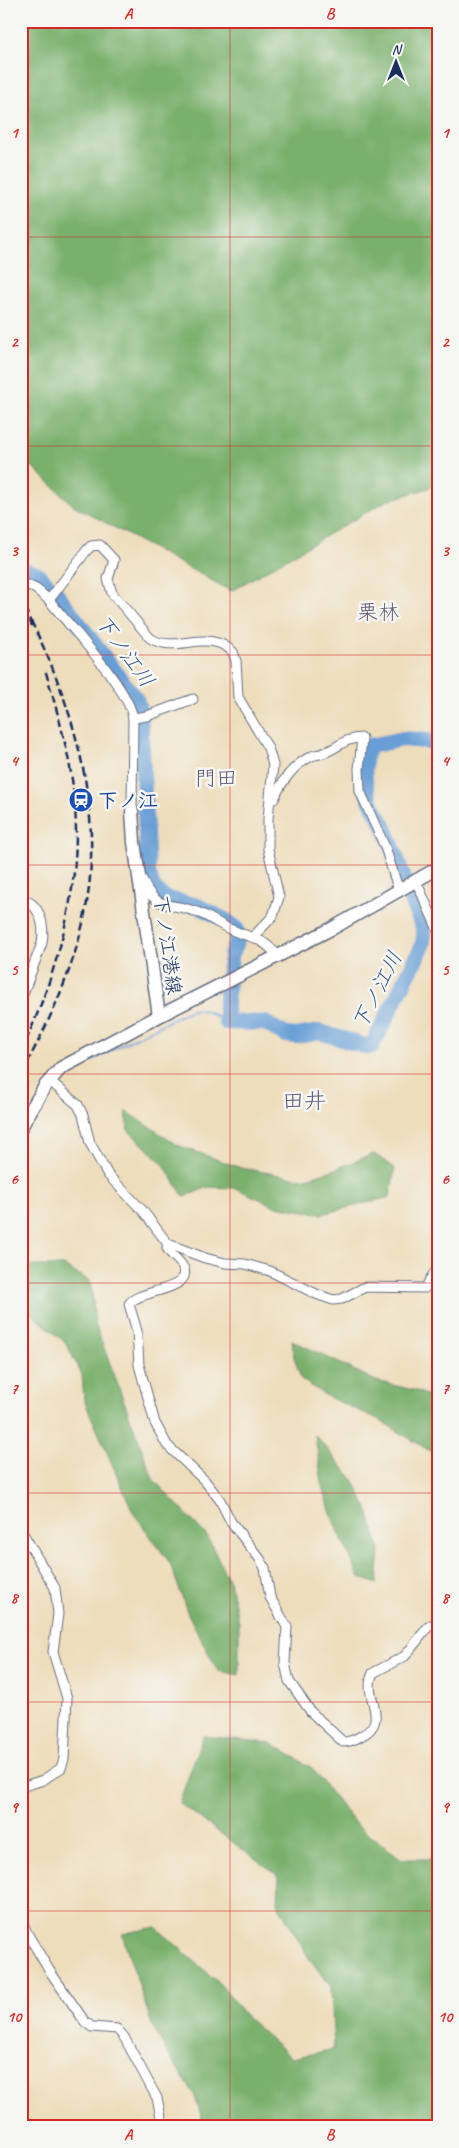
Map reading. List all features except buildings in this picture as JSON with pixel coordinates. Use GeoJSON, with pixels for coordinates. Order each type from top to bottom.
{"type":"FeatureCollection","features":[{"type":"Feature","properties":{"kind":"main road","name":"下ノ江港線"},"geometry":{"type":"LineString","coordinates":[[132,810],[138,868],[159,1016],[278,956]]}},
{"type":"Feature","properties":{"kind":"main road"},"geometry":{"type":"LineString","coordinates":[[278,956],[400,891],[438,868]]}},
{"type":"Feature","properties":{"kind":"main road"},"geometry":{"type":"LineString","coordinates":[[21,1126],[52,1083],[60,1068],[72,1060],[159,1016]]}},
{"type":"Feature","properties":{"kind":"street"},"geometry":{"type":"LineString","coordinates":[[50,599],[87,550],[91,546],[100,545],[114,560],[108,580],[112,593],[150,638],[158,643],[170,644],[210,640],[230,649],[236,661],[238,697],[268,748],[272,759],[273,778],[269,808],[268,849],[279,897],[273,916],[254,936]]}},
{"type":"Feature","properties":{"kind":"street"},"geometry":{"type":"LineString","coordinates":[[21,582],[36,589],[50,599],[118,686],[138,717],[132,810]]}},
{"type":"Feature","properties":{"kind":"street"},"geometry":{"type":"LineString","coordinates":[[138,717],[194,699]]}},
{"type":"Feature","properties":{"kind":"street"},"geometry":{"type":"LineString","coordinates":[[269,808],[282,782],[299,764],[312,756],[324,753],[344,741],[352,738],[362,738],[359,769],[360,791],[400,891]]}},
{"type":"Feature","properties":{"kind":"street"},"geometry":{"type":"LineString","coordinates":[[138,868],[145,887],[159,902],[168,906],[196,911],[236,932],[254,936],[266,944],[278,956]]}},
{"type":"Feature","properties":{"kind":"street"},"geometry":{"type":"LineString","coordinates":[[416,881],[438,930]]}},
{"type":"Feature","properties":{"kind":"street"},"geometry":{"type":"LineString","coordinates":[[21,898],[36,907],[41,919],[43,935],[21,999]]}},
{"type":"Feature","properties":{"kind":"street"},"geometry":{"type":"LineString","coordinates":[[52,1083],[78,1105],[83,1115],[90,1143],[108,1175],[143,1211],[168,1244],[206,1258],[225,1263],[245,1264],[270,1271],[316,1294],[333,1300],[342,1299],[365,1287],[424,1288],[431,1282],[433,1273],[438,1270]]}},
{"type":"Feature","properties":{"kind":"street"},"geometry":{"type":"LineString","coordinates":[[168,1244],[167,1248],[184,1269],[184,1276],[175,1285],[139,1297],[129,1304],[135,1322],[139,1365],[146,1396],[155,1423],[167,1445],[206,1480],[220,1500],[231,1522],[251,1546],[265,1568],[270,1597],[287,1628],[285,1670],[299,1698],[310,1712],[343,1742],[360,1737],[371,1731],[375,1722],[369,1685],[372,1673],[405,1656],[428,1627],[438,1622]]}},
{"type":"Feature","properties":{"kind":"street"},"geometry":{"type":"LineString","coordinates":[[21,1530],[55,1588],[58,1614],[52,1652],[67,1698],[64,1758],[61,1768],[43,1780],[21,1788]]}},
{"type":"Feature","properties":{"kind":"street"},"geometry":{"type":"LineString","coordinates":[[21,1918],[26,1933],[85,2022],[99,2028],[117,2029],[124,2037],[157,2098],[163,2127]]}},
{"type":"Feature","properties":{"kind":"green space"},"geometry":{"type":"Polygon","coordinates":[[[21,21],[438,21],[438,485],[386,501],[231,591],[73,505],[21,456],[21,21]]]}},
{"type":"Feature","properties":{"kind":"green space"},"geometry":{"type":"Polygon","coordinates":[[[126,1111],[177,1145],[241,1168],[303,1179],[374,1154],[395,1168],[390,1197],[322,1214],[275,1206],[235,1188],[208,1187],[184,1197],[164,1165],[128,1130],[126,1111]]]}},
{"type":"Feature","properties":{"kind":"green space"},"geometry":{"type":"Polygon","coordinates":[[[21,1266],[64,1266],[91,1282],[95,1324],[153,1479],[207,1536],[230,1583],[239,1623],[239,1675],[218,1671],[188,1614],[170,1563],[134,1514],[84,1400],[82,1375],[66,1343],[21,1305],[21,1266]]]}},
{"type":"Feature","properties":{"kind":"green space"},"geometry":{"type":"Polygon","coordinates":[[[292,1340],[376,1381],[417,1391],[438,1401],[438,1456],[378,1419],[328,1397],[301,1379],[294,1357],[292,1340]]]}},
{"type":"Feature","properties":{"kind":"green space"},"geometry":{"type":"Polygon","coordinates":[[[315,1435],[353,1479],[367,1508],[380,1550],[377,1584],[359,1577],[332,1517],[322,1483],[315,1435]]]}},
{"type":"Feature","properties":{"kind":"green space"},"geometry":{"type":"Polygon","coordinates":[[[203,1736],[271,1743],[312,1768],[357,1826],[402,1859],[438,1857],[438,2127],[205,2127],[194,2094],[166,2051],[152,2025],[122,1934],[156,1927],[221,1985],[247,2018],[292,2058],[334,2049],[331,1987],[309,1958],[278,1904],[279,1876],[179,1803],[203,1736]]]}},
{"type":"Feature","properties":{"kind":"waterway","name":"下ノ江川"},"geometry":{"type":"LineString","coordinates":[[21,569],[37,574],[54,590],[137,701],[140,712],[148,872],[153,888],[164,898],[198,906],[227,921],[236,928],[238,936],[231,956],[226,1002],[226,1022],[265,1023],[286,1035],[296,1036],[320,1032],[368,1047],[372,1046],[421,949],[424,930],[388,835],[368,796],[365,775],[367,750],[370,746],[403,739],[438,742]]}},
{"type":"Feature","properties":{"kind":"waterway"},"geometry":{"type":"LineString","coordinates":[[58,1080],[117,1047],[191,1010],[205,1011],[226,1022]]}},
{"type":"Feature","properties":{"kind":"waterway"},"geometry":{"type":"LineString","coordinates":[[21,1138],[25,1131]]}},
{"type":"Feature","properties":{"kind":"railway"},"geometry":{"type":"LineString","coordinates":[[21,596],[32,626]]}},
{"type":"Feature","properties":{"kind":"railway"},"geometry":{"type":"LineString","coordinates":[[21,1074],[56,1004],[76,950],[89,891],[91,851],[84,771],[74,732],[62,693],[30,619]]}},
{"type":"Feature","properties":{"kind":"railway"},"geometry":{"type":"LineString","coordinates":[[21,1052],[35,1020],[57,956],[72,890],[75,856],[76,822],[71,772],[45,669]]}},
{"type":"Feature","properties":{"kind":"place","name":"下ノ江"},"geometry":{"type":"Point","coordinates":[81,800]}},
{"type":"Feature","properties":{"kind":"district","name":"栗林"},"geometry":{"type":"Point","coordinates":[378,612]}},
{"type":"Feature","properties":{"kind":"district","name":"門田"},"geometry":{"type":"Point","coordinates":[216,778]}},
{"type":"Feature","properties":{"kind":"district","name":"田井"},"geometry":{"type":"Point","coordinates":[304,1100]}}]}
